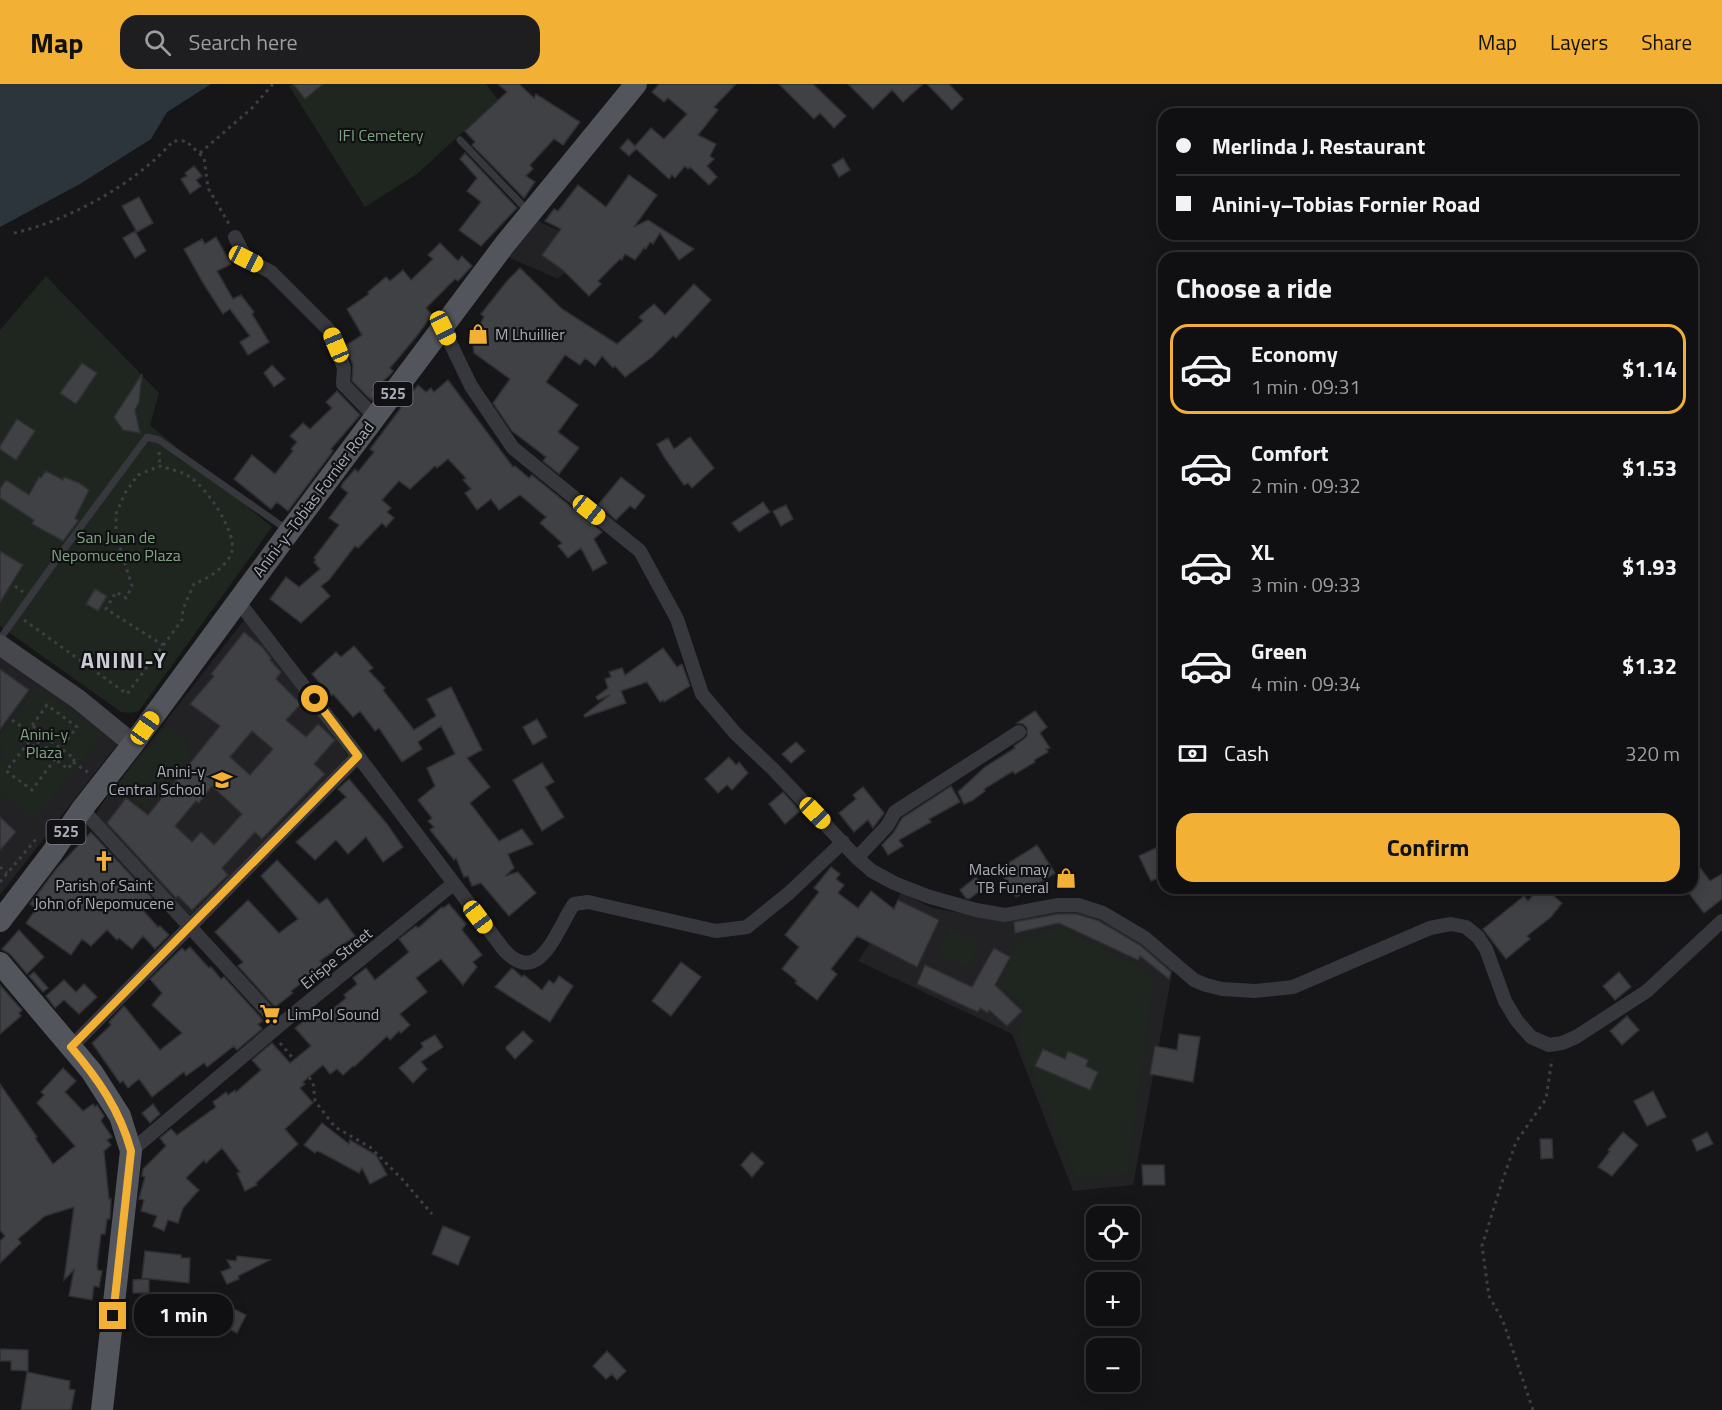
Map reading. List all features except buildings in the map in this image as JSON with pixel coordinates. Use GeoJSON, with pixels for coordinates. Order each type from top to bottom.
{"type":"FeatureCollection","features":[{"type":"Feature","properties":{"kind":"main road","name":"Anini-y–Tobias Fornier Road"},"geometry":{"type":"LineString","coordinates":[[0,921],[375,417],[530,213],[636,84]]}},
{"type":"Feature","properties":{"kind":"main road"},"geometry":{"type":"LineString","coordinates":[[0,963],[92,1072],[114,1104],[131,1151],[102,1410]]}},
{"type":"Feature","properties":{"kind":"street"},"geometry":{"type":"LineString","coordinates":[[235,237],[246,259],[272,272],[331,332],[344,368],[343,384],[375,417]]}},
{"type":"Feature","properties":{"kind":"street"},"geometry":{"type":"LineString","coordinates":[[443,328],[471,386],[513,448],[640,551],[676,619],[702,694],[736,734],[773,769],[857,858],[872,871],[894,883],[927,897],[1005,915],[1057,905],[1078,905],[1103,913],[1145,938],[1194,980],[1222,989],[1255,991],[1293,987],[1430,928],[1451,924],[1466,927],[1478,937],[1486,950],[1505,1001],[1517,1021],[1531,1037],[1549,1045],[1562,1043],[1575,1037],[1647,991],[1722,921]]}},
{"type":"Feature","properties":{"kind":"street"},"geometry":{"type":"LineString","coordinates":[[238,601],[510,956],[528,963],[541,958],[574,904],[588,902],[716,931],[747,927],[789,893],[843,842]]}},
{"type":"Feature","properties":{"kind":"street"},"geometry":{"type":"LineString","coordinates":[[0,645],[78,699],[133,744]]}},
{"type":"Feature","properties":{"kind":"street"},"geometry":{"type":"LineString","coordinates":[[857,858],[886,826],[895,812],[1019,732]]}},
{"type":"Feature","properties":{"kind":"street"},"geometry":{"type":"LineString","coordinates":[[71,1047],[358,756]]}},
{"type":"Feature","properties":{"kind":"street"},"geometry":{"type":"LineString","coordinates":[[82,809],[189,927],[275,1029]]}},
{"type":"Feature","properties":{"kind":"street","name":"Erispe Street"},"geometry":{"type":"LineString","coordinates":[[131,1151],[275,1029],[453,884]]}},
{"type":"Feature","properties":{"kind":"lane"},"geometry":{"type":"LineString","coordinates":[[460,140],[530,213]]}},
{"type":"Feature","properties":{"kind":"lane"},"geometry":{"type":"LineString","coordinates":[[0,639],[147,437],[159,441],[289,532]]}},
{"type":"Feature","properties":{"kind":"path"},"geometry":{"type":"LineString","coordinates":[[200,153],[252,108],[273,84]]}},
{"type":"Feature","properties":{"kind":"path"},"geometry":{"type":"LineString","coordinates":[[14,233],[71,212],[123,185],[159,157],[173,141],[186,141],[204,159],[208,188],[235,237]]}},
{"type":"Feature","properties":{"kind":"path"},"geometry":{"type":"LineString","coordinates":[[18,616],[127,694],[182,620],[183,609],[194,584],[204,580],[226,563],[232,551],[231,537],[225,522],[208,495],[190,477],[160,465],[138,475],[124,493],[116,514],[116,535],[132,586],[126,598],[116,592],[106,609],[163,645]]}},
{"type":"Feature","properties":{"kind":"path"},"geometry":{"type":"LineString","coordinates":[[33,726],[44,734],[35,747],[23,738],[47,705],[77,727],[61,748]]}},
{"type":"Feature","properties":{"kind":"path"},"geometry":{"type":"LineString","coordinates":[[12,720],[28,732]]}},
{"type":"Feature","properties":{"kind":"path"},"geometry":{"type":"LineString","coordinates":[[40,740],[48,746]]}},
{"type":"Feature","properties":{"kind":"path"},"geometry":{"type":"LineString","coordinates":[[51,741],[61,748],[75,759],[68,769],[44,751],[51,741]]}},
{"type":"Feature","properties":{"kind":"path"},"geometry":{"type":"LineString","coordinates":[[29,742],[6,771],[32,790],[55,759]]}},
{"type":"Feature","properties":{"kind":"path"},"geometry":{"type":"LineString","coordinates":[[0,882],[37,838]]}},
{"type":"Feature","properties":{"kind":"path"},"geometry":{"type":"LineString","coordinates":[[0,867],[7,873]]}},
{"type":"Feature","properties":{"kind":"path"},"geometry":{"type":"LineString","coordinates":[[275,1029],[313,1082],[315,1101],[335,1127],[370,1148],[402,1179],[432,1214]]}},
{"type":"Feature","properties":{"kind":"path"},"geometry":{"type":"LineString","coordinates":[[1533,1410],[1503,1321],[1489,1296],[1482,1246],[1516,1142],[1546,1099],[1552,1061],[1549,1045]]}},
{"type":"Feature","properties":{"kind":"shaded area"},"geometry":{"type":"Polygon","coordinates":[[[0,84],[211,84],[167,112],[151,139],[80,184],[0,227],[0,84]]]}},
{"type":"Feature","properties":{"kind":"shaded area"},"geometry":{"type":"Polygon","coordinates":[[[538,221],[590,245],[558,279],[508,257],[538,221]]]}},
{"type":"Feature","properties":{"kind":"shaded area","name":"Anini-y Central School"},"geometry":{"type":"Polygon","coordinates":[[[244,620],[276,655],[348,756],[190,920],[95,817],[101,805],[244,620]]]}},
{"type":"Feature","properties":{"kind":"shaded area"},"geometry":{"type":"Polygon","coordinates":[[[0,656],[73,704],[119,742],[0,895],[0,656]]]}},
{"type":"Feature","properties":{"kind":"shaded area"},"geometry":{"type":"Polygon","coordinates":[[[901,892],[932,908],[1002,920],[1068,906],[1145,943],[1173,968],[1133,1185],[1073,1191],[1012,1034],[858,961],[901,892]]]}},
{"type":"Feature","properties":{"kind":"green space","name":"IFI Cemetery"},"geometry":{"type":"Polygon","coordinates":[[[293,84],[486,84],[498,100],[417,174],[365,207],[289,86],[293,84]]]}},
{"type":"Feature","properties":{"kind":"green space","name":"San Juan de Nepomuceno Plaza"},"geometry":{"type":"Polygon","coordinates":[[[46,276],[159,393],[150,425],[272,527],[139,711],[131,713],[121,712],[0,626],[0,330],[46,276]]]}},
{"type":"Feature","properties":{"kind":"green space","name":"Anini-y Plaza"},"geometry":{"type":"Polygon","coordinates":[[[37,687],[102,735],[33,822],[0,791],[0,759],[5,752],[0,746],[0,734],[37,687]]]}},
{"type":"Feature","properties":{"kind":"green space"},"geometry":{"type":"Polygon","coordinates":[[[167,724],[182,737],[192,753],[146,809],[117,785],[167,724]]]}},
{"type":"Feature","properties":{"kind":"green space"},"geometry":{"type":"Polygon","coordinates":[[[1059,927],[1149,972],[1153,983],[1128,1173],[1077,1179],[1017,1037],[1026,1010],[999,985],[1018,939],[1059,927]]]}},
{"type":"Feature","properties":{"kind":"green space"},"geometry":{"type":"Polygon","coordinates":[[[950,928],[981,942],[969,968],[938,954],[950,928]]]}},
{"type":"Feature","properties":{"kind":"place","name":"M Lhuillier"},"geometry":{"type":"Point","coordinates":[478,334]}},
{"type":"Feature","properties":{"kind":"place","name":"Anini-y Central School"},"geometry":{"type":"Point","coordinates":[222,780]}},
{"type":"Feature","properties":{"kind":"place","name":"Parish of Saint John of Nepomucene"},"geometry":{"type":"Point","coordinates":[104,861]}},
{"type":"Feature","properties":{"kind":"place","name":"Mackie may TB Funeral"},"geometry":{"type":"Point","coordinates":[1066,878]}},
{"type":"Feature","properties":{"kind":"place","name":"LimPol Sound"},"geometry":{"type":"Point","coordinates":[270,1014]}},
{"type":"Feature","properties":{"kind":"district","name":"ANINI-Y"},"geometry":{"type":"Point","coordinates":[124,660]}},
{"type":"Feature","properties":{"kind":"route"},"geometry":{"type":"LineString","coordinates":[[113,1316],[131,1151],[114,1104],[71,1047],[358,756],[315,699]]}}]}
